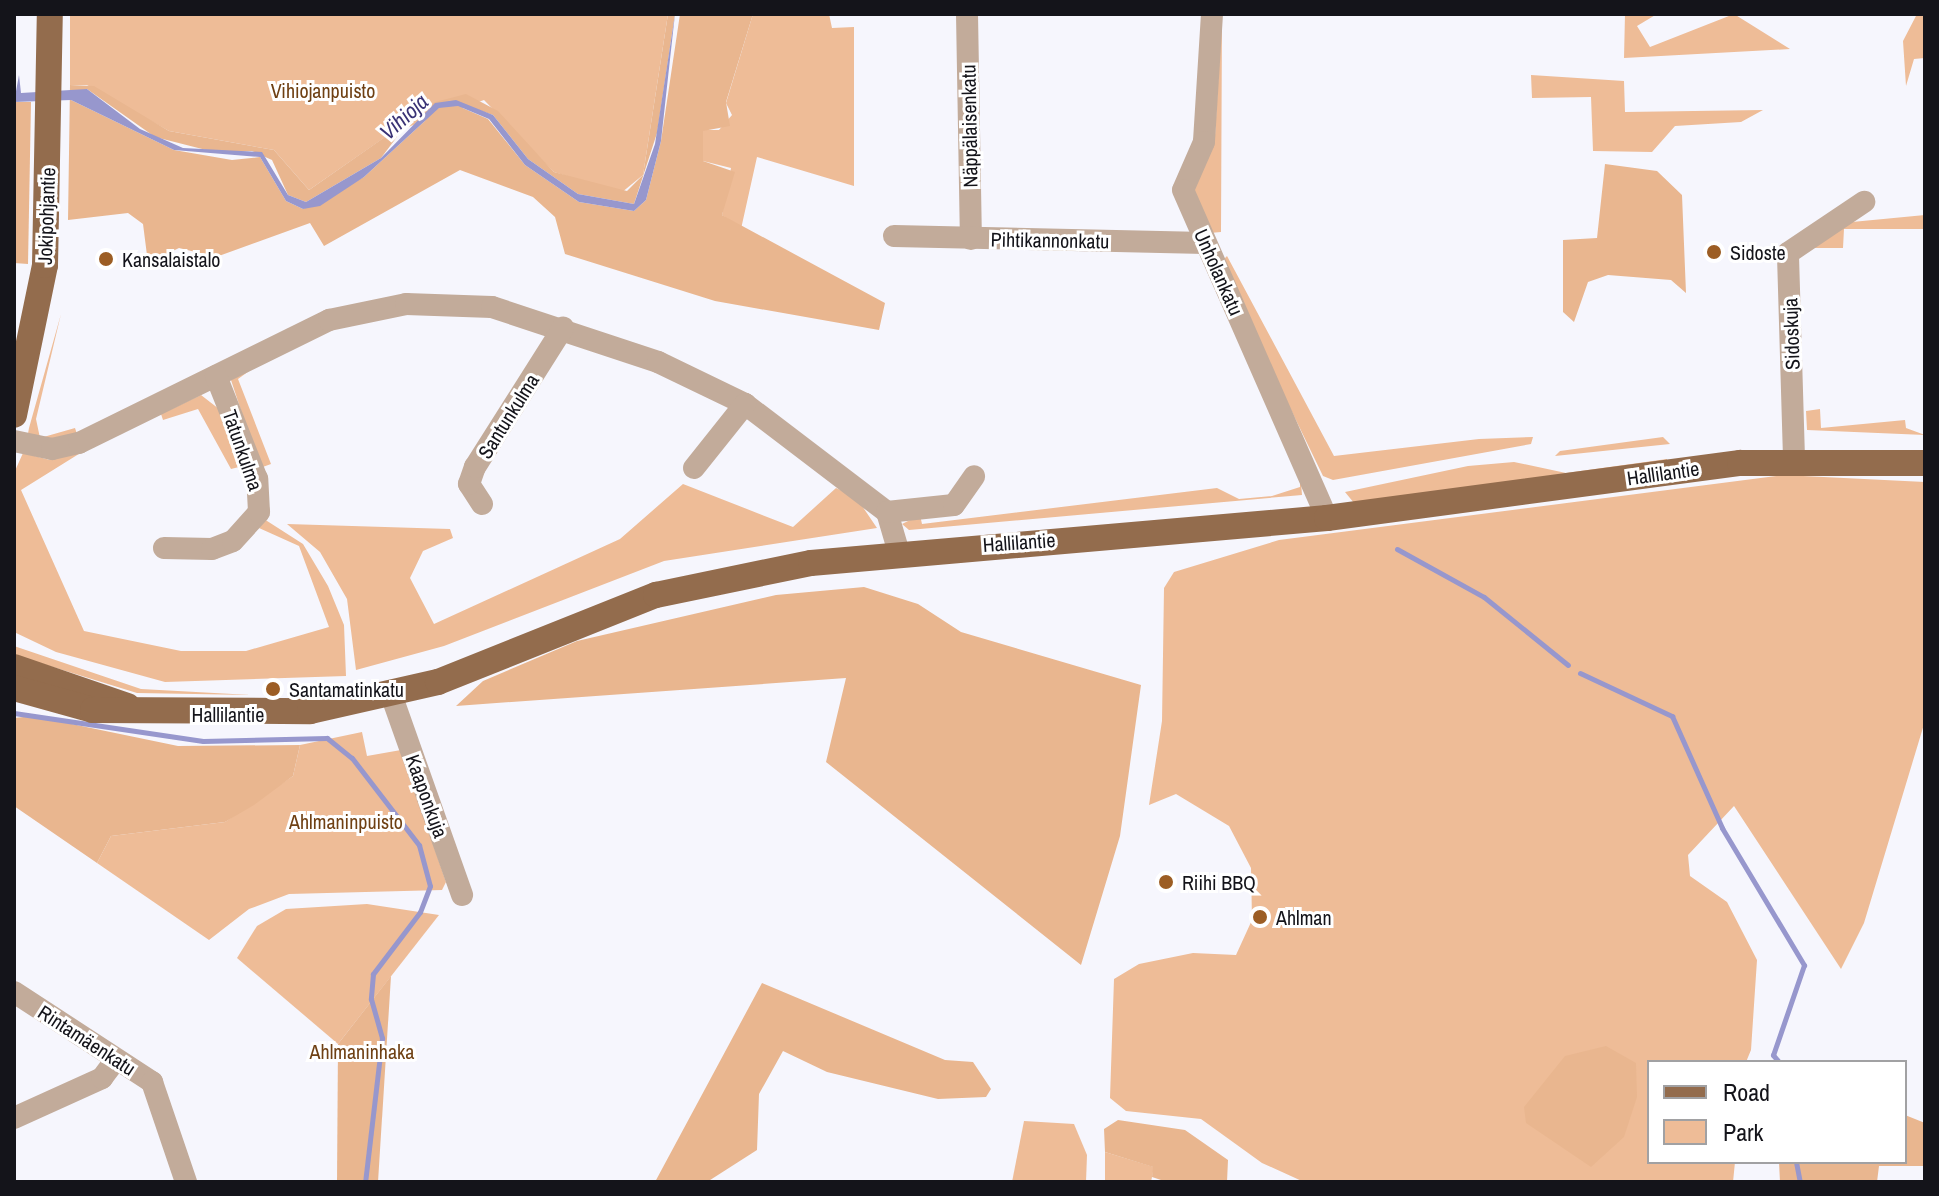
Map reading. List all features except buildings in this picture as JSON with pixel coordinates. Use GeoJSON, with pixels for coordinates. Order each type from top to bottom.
{"type":"FeatureCollection","features":[{"type":"Feature","properties":{"kind":"main road","name":"Jokipohjantie"},"geometry":{"type":"LineString","coordinates":[[14,415],[41,296],[49,153],[50,14]]}},
{"type":"Feature","properties":{"kind":"main road","name":"Hallilantie"},"geometry":{"type":"LineString","coordinates":[[14,688],[93,710],[275,714],[392,697],[656,595],[730,576],[899,553],[1327,518],[1794,458],[1925,463]]}},
{"type":"Feature","properties":{"kind":"main road","name":"Hallilantie"},"geometry":{"type":"LineString","coordinates":[[14,667],[133,709]]}},
{"type":"Feature","properties":{"kind":"street","name":"Näppälaisenkatu"},"geometry":{"type":"LineString","coordinates":[[967,14],[971,239]]}},
{"type":"Feature","properties":{"kind":"street","name":"Unholankatu"},"geometry":{"type":"LineString","coordinates":[[1212,14],[1204,142],[1183,190],[1327,518]]}},
{"type":"Feature","properties":{"kind":"street","name":"Sidoskuja"},"geometry":{"type":"LineString","coordinates":[[1794,458],[1788,253],[1864,202]]}},
{"type":"Feature","properties":{"kind":"street","name":"Pihtikannonkatu"},"geometry":{"type":"LineString","coordinates":[[894,236],[1205,243]]}},
{"type":"Feature","properties":{"kind":"street"},"geometry":{"type":"LineString","coordinates":[[14,441],[66,448],[329,320],[406,304],[492,307],[563,328],[694,376],[745,404],[887,512],[899,553]]}},
{"type":"Feature","properties":{"kind":"street","name":"Santunkulma"},"geometry":{"type":"LineString","coordinates":[[482,504],[469,484],[475,467],[563,328]]}},
{"type":"Feature","properties":{"kind":"street","name":"Tatunkulma"},"geometry":{"type":"LineString","coordinates":[[164,548],[212,549],[248,530],[259,512],[257,479],[216,376]]}},
{"type":"Feature","properties":{"kind":"street"},"geometry":{"type":"LineString","coordinates":[[694,468],[745,404]]}},
{"type":"Feature","properties":{"kind":"street"},"geometry":{"type":"LineString","coordinates":[[887,512],[954,505],[974,476]]}},
{"type":"Feature","properties":{"kind":"street","name":"Kaaponkuja"},"geometry":{"type":"LineString","coordinates":[[392,697],[462,895]]}},
{"type":"Feature","properties":{"kind":"street","name":"Rintamäenkatu"},"geometry":{"type":"LineString","coordinates":[[14,992],[115,1061],[152,1082],[162,1097],[186,1182]]}},
{"type":"Feature","properties":{"kind":"street"},"geometry":{"type":"LineString","coordinates":[[14,1118],[102,1078],[115,1061]]}},
{"type":"Feature","properties":{"kind":"green space","name":"Vihiojanpuisto"},"geometry":{"type":"Polygon","coordinates":[[[70,14],[668,14],[643,175],[621,193],[554,172],[484,100],[391,133],[309,190],[274,150],[169,131],[87,85],[70,85],[70,14]]]}},
{"type":"Feature","properties":{"kind":"green space"},"geometry":{"type":"Polygon","coordinates":[[[668,14],[675,14],[657,133],[634,204],[578,194],[528,159],[493,115],[450,100],[406,125],[381,158],[306,202],[288,195],[272,160],[252,151],[218,153],[155,137],[87,89],[71,100],[174,150],[232,160],[260,157],[286,201],[303,209],[364,177],[439,108],[458,106],[488,119],[525,165],[579,202],[634,211],[646,200],[661,141],[680,14],[753,14],[726,102],[730,126],[703,131],[703,161],[735,172],[722,215],[885,303],[879,330],[715,301],[565,254],[555,217],[533,197],[460,170],[324,246],[310,223],[216,257],[179,248],[148,263],[143,224],[128,213],[68,220],[70,85],[94,86],[169,131],[274,150],[309,190],[435,102],[466,94],[498,111],[554,172],[627,191],[643,175],[668,14]]]}},
{"type":"Feature","properties":{"kind":"green space"},"geometry":{"type":"Polygon","coordinates":[[[753,14],[829,14],[832,28],[854,27],[854,186],[757,157],[741,229],[722,215],[731,168],[703,161],[700,153],[703,130],[719,130],[732,115],[726,103],[753,14]]]}},
{"type":"Feature","properties":{"kind":"green space"},"geometry":{"type":"Polygon","coordinates":[[[1222,14],[1221,232],[1210,233],[1193,191],[1215,135],[1222,14]]]}},
{"type":"Feature","properties":{"kind":"green space"},"geometry":{"type":"Polygon","coordinates":[[[1625,14],[1657,14],[1637,26],[1650,47],[1734,14],[1790,49],[1624,58],[1625,14]]]}},
{"type":"Feature","properties":{"kind":"green space"},"geometry":{"type":"Polygon","coordinates":[[[1917,14],[1925,14],[1925,58],[1914,59],[1906,86],[1903,41],[1917,14]]]}},
{"type":"Feature","properties":{"kind":"green space"},"geometry":{"type":"Polygon","coordinates":[[[1531,75],[1624,81],[1625,112],[1763,110],[1741,122],[1675,126],[1652,152],[1593,151],[1591,97],[1532,98],[1531,75]]]}},
{"type":"Feature","properties":{"kind":"green space"},"geometry":{"type":"Polygon","coordinates":[[[14,102],[31,102],[28,264],[14,263],[14,102]]]}},
{"type":"Feature","properties":{"kind":"green space"},"geometry":{"type":"Polygon","coordinates":[[[1605,164],[1657,171],[1682,195],[1686,293],[1671,280],[1608,275],[1588,282],[1574,322],[1563,312],[1563,240],[1597,238],[1605,164]]]}},
{"type":"Feature","properties":{"kind":"green space"},"geometry":{"type":"Polygon","coordinates":[[[1925,215],[1925,229],[1844,229],[1843,248],[1811,248],[1852,222],[1925,215]]]}},
{"type":"Feature","properties":{"kind":"green space"},"geometry":{"type":"Polygon","coordinates":[[[1227,256],[1334,456],[1479,439],[1533,437],[1531,444],[1333,480],[1323,476],[1220,263],[1227,256]]]}},
{"type":"Feature","properties":{"kind":"green space"},"geometry":{"type":"Polygon","coordinates":[[[61,314],[36,419],[40,438],[75,428],[78,437],[39,442],[27,439],[61,314]]]}},
{"type":"Feature","properties":{"kind":"green space"},"geometry":{"type":"Polygon","coordinates":[[[271,355],[238,379],[271,464],[260,468],[231,380],[271,355]]]}},
{"type":"Feature","properties":{"kind":"green space"},"geometry":{"type":"Polygon","coordinates":[[[201,395],[219,409],[239,467],[231,469],[198,409],[163,420],[161,414],[201,395]]]}},
{"type":"Feature","properties":{"kind":"green space"},"geometry":{"type":"Polygon","coordinates":[[[1820,409],[1821,428],[1905,420],[1906,428],[1925,435],[1807,430],[1806,411],[1820,409]]]}},
{"type":"Feature","properties":{"kind":"green space"},"geometry":{"type":"Polygon","coordinates":[[[1663,437],[1670,444],[1555,456],[1560,451],[1663,437]]]}},
{"type":"Feature","properties":{"kind":"green space"},"geometry":{"type":"Polygon","coordinates":[[[82,452],[21,490],[84,631],[181,651],[246,651],[329,627],[299,546],[259,528],[264,519],[303,544],[328,586],[344,625],[346,676],[165,682],[56,652],[14,632],[14,473],[23,453],[50,460],[82,452]]]}},
{"type":"Feature","properties":{"kind":"green space"},"geometry":{"type":"Polygon","coordinates":[[[1667,459],[1354,503],[1345,492],[1468,466],[1514,462],[1566,473],[1667,459]]]}},
{"type":"Feature","properties":{"kind":"green space"},"geometry":{"type":"Polygon","coordinates":[[[1300,470],[1302,495],[909,530],[902,524],[920,515],[922,524],[1217,488],[1239,499],[1272,496],[1300,487],[1300,470]]]}},
{"type":"Feature","properties":{"kind":"green space"},"geometry":{"type":"Polygon","coordinates":[[[1783,475],[1925,482],[1925,721],[1864,923],[1841,969],[1734,806],[1688,855],[1690,876],[1727,902],[1757,960],[1751,1050],[1747,1060],[1647,1060],[1647,1164],[1735,1164],[1733,1182],[1304,1182],[1262,1163],[1201,1119],[1126,1111],[1110,1098],[1114,979],[1139,964],[1193,953],[1236,955],[1252,920],[1251,868],[1229,826],[1176,794],[1149,805],[1162,721],[1164,588],[1174,572],[1279,540],[1783,475]]]}},
{"type":"Feature","properties":{"kind":"green space"},"geometry":{"type":"Polygon","coordinates":[[[683,484],[793,527],[836,488],[856,497],[877,528],[664,561],[444,646],[356,670],[347,599],[320,552],[287,524],[450,529],[453,538],[423,551],[410,578],[434,624],[620,539],[683,484]]]}},
{"type":"Feature","properties":{"kind":"green space"},"geometry":{"type":"Polygon","coordinates":[[[864,587],[918,604],[961,632],[1141,685],[1120,836],[1081,965],[826,762],[846,678],[456,706],[483,681],[577,641],[776,595],[864,587]]]}},
{"type":"Feature","properties":{"kind":"green space"},"geometry":{"type":"Polygon","coordinates":[[[14,646],[141,689],[251,695],[137,693],[14,655],[14,646]]]}},
{"type":"Feature","properties":{"kind":"green space"},"geometry":{"type":"Polygon","coordinates":[[[33,716],[178,746],[300,745],[293,776],[225,822],[111,836],[97,863],[14,806],[14,718],[33,716]]]}},
{"type":"Feature","properties":{"kind":"green space","name":"Ahlmaninpuisto"},"geometry":{"type":"Polygon","coordinates":[[[362,732],[367,756],[401,750],[446,882],[442,890],[289,894],[249,909],[209,940],[97,863],[111,836],[225,822],[293,776],[300,745],[362,732]]]}},
{"type":"Feature","properties":{"kind":"green space"},"geometry":{"type":"Polygon","coordinates":[[[367,904],[439,915],[338,1044],[237,958],[257,926],[286,909],[367,904]]]}},
{"type":"Feature","properties":{"kind":"green space","name":"Ahlmaninhaka"},"geometry":{"type":"Polygon","coordinates":[[[391,976],[378,1182],[337,1182],[338,1044],[391,976]]]}},
{"type":"Feature","properties":{"kind":"green space"},"geometry":{"type":"Polygon","coordinates":[[[762,983],[945,1060],[973,1062],[991,1089],[986,1097],[938,1099],[827,1072],[783,1051],[759,1094],[757,1150],[707,1182],[655,1182],[762,983]]]}},
{"type":"Feature","properties":{"kind":"green space"},"geometry":{"type":"Polygon","coordinates":[[[1606,1046],[1636,1063],[1637,1097],[1624,1137],[1591,1167],[1526,1123],[1524,1107],[1565,1056],[1606,1046]]]}},
{"type":"Feature","properties":{"kind":"green space"},"geometry":{"type":"Polygon","coordinates":[[[1907,1116],[1925,1123],[1925,1166],[1879,1166],[1877,1182],[1780,1182],[1779,1164],[1907,1164],[1907,1116]]]}},
{"type":"Feature","properties":{"kind":"green space"},"geometry":{"type":"Polygon","coordinates":[[[1118,1120],[1185,1130],[1228,1160],[1227,1182],[1167,1182],[1152,1177],[1153,1167],[1105,1152],[1104,1129],[1118,1120]]]}},
{"type":"Feature","properties":{"kind":"green space"},"geometry":{"type":"Polygon","coordinates":[[[1024,1121],[1074,1124],[1087,1155],[1086,1182],[1012,1182],[1024,1121]]]}},
{"type":"Feature","properties":{"kind":"green space"},"geometry":{"type":"Polygon","coordinates":[[[1105,1152],[1154,1167],[1151,1182],[1105,1181],[1105,1152]]]}},
{"type":"Feature","properties":{"kind":"water"},"geometry":{"type":"Polygon","coordinates":[[[675,14],[661,141],[646,200],[634,211],[579,202],[525,165],[489,119],[458,106],[439,108],[364,177],[320,206],[303,209],[286,201],[260,157],[174,150],[71,100],[14,102],[19,75],[21,93],[87,89],[140,129],[183,148],[262,152],[288,195],[306,202],[381,158],[435,103],[456,100],[493,115],[528,159],[578,194],[634,204],[655,144],[675,14]]]}},
{"type":"Feature","properties":{"kind":"waterway"},"geometry":{"type":"LineString","coordinates":[[1397,549],[1484,597],[1568,665]]}},
{"type":"Feature","properties":{"kind":"waterway"},"geometry":{"type":"LineString","coordinates":[[1580,673],[1672,716],[1722,828],[1804,965],[1773,1055],[1777,1060]]}},
{"type":"Feature","properties":{"kind":"waterway"},"geometry":{"type":"LineString","coordinates":[[14,713],[203,741],[327,738],[352,758],[419,845],[430,886],[420,912],[373,974],[371,999],[382,1038],[365,1182]]}},
{"type":"Feature","properties":{"kind":"waterway"},"geometry":{"type":"LineString","coordinates":[[1796,1164],[1800,1182]]}},
{"type":"Feature","properties":{"kind":"place","name":"Sidoste"},"geometry":{"type":"Point","coordinates":[1714,252]}},
{"type":"Feature","properties":{"kind":"place","name":"Kansalaistalo"},"geometry":{"type":"Point","coordinates":[106,259]}},
{"type":"Feature","properties":{"kind":"place","name":"Santamatinkatu"},"geometry":{"type":"Point","coordinates":[273,689]}},
{"type":"Feature","properties":{"kind":"place","name":"Riihi BBQ"},"geometry":{"type":"Point","coordinates":[1166,882]}},
{"type":"Feature","properties":{"kind":"place","name":"Ahlman"},"geometry":{"type":"Point","coordinates":[1260,917]}},
{"type":"Feature","properties":{"kind":"water label","name":"Vihioja"},"geometry":{"type":"Point","coordinates":[404,117]}}]}
